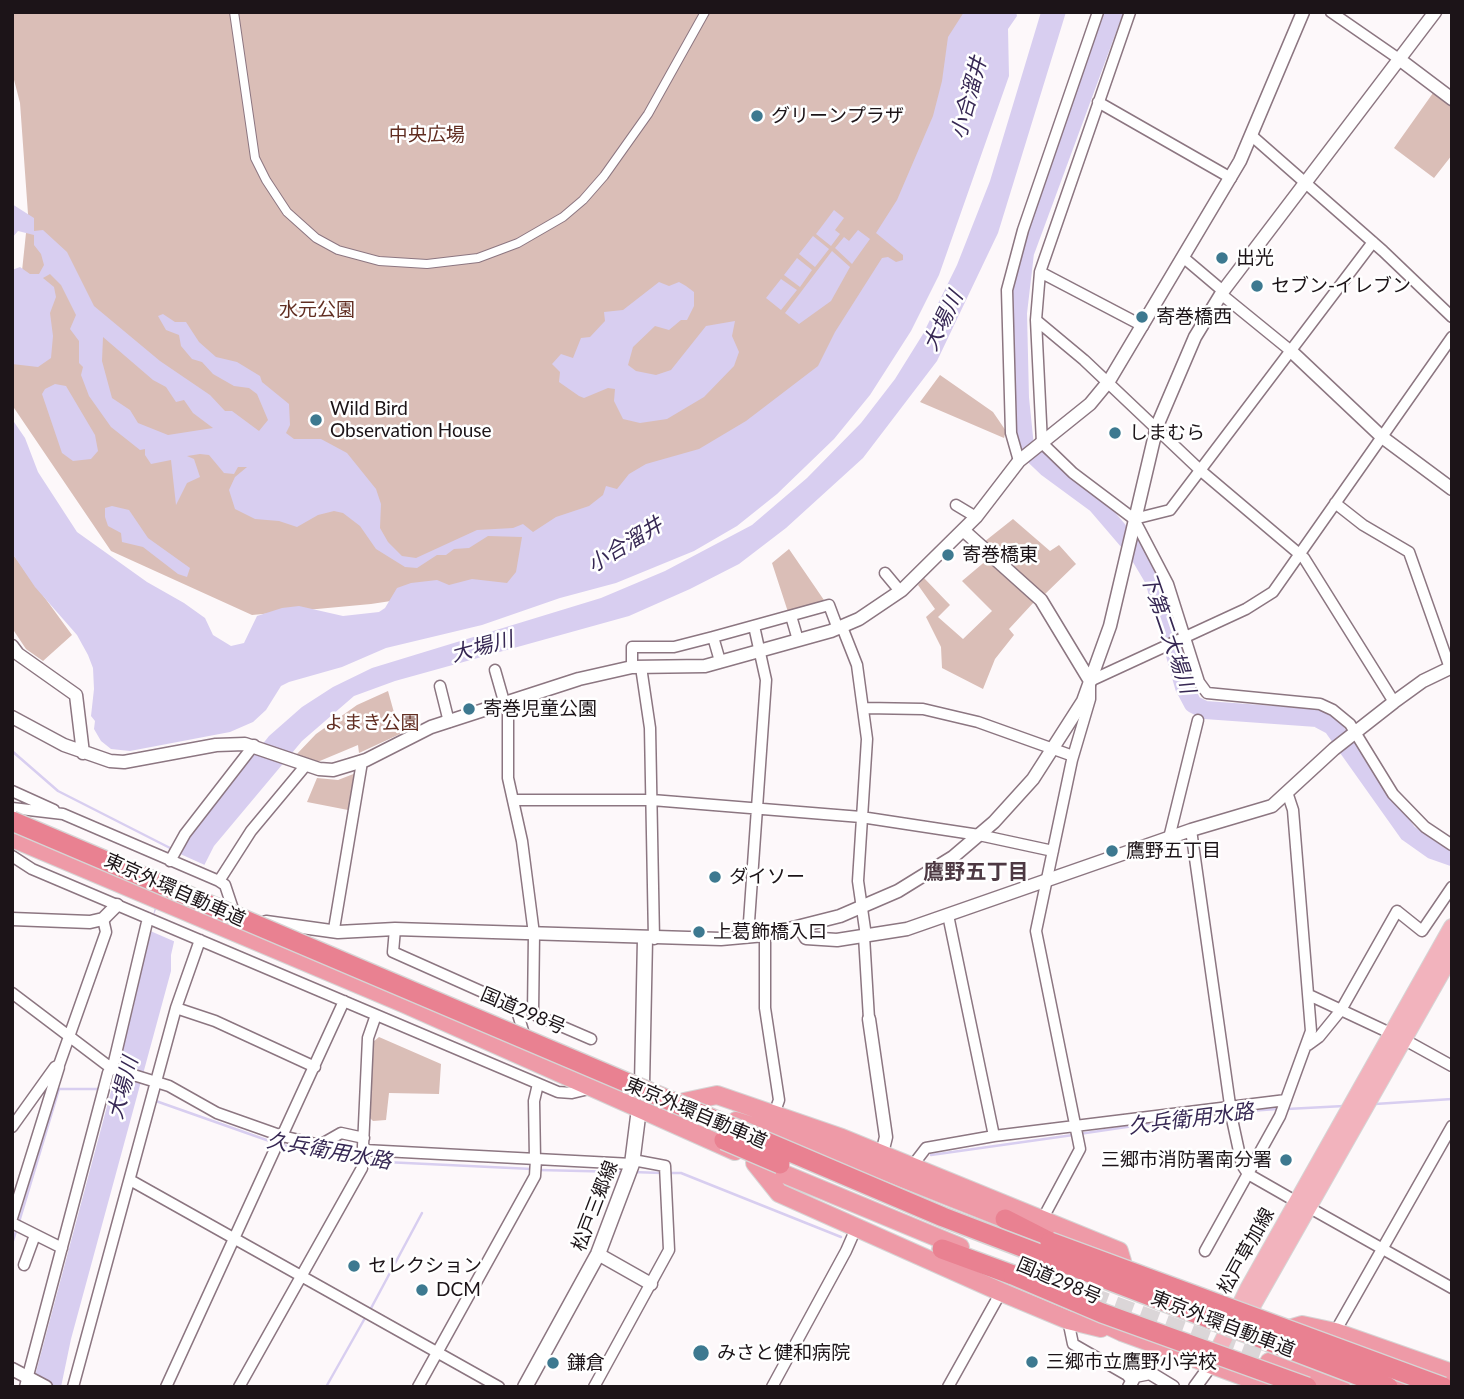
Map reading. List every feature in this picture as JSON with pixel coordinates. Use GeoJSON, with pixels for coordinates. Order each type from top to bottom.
{"type":"FeatureCollection","features":[{"type":"Feature","properties":{"kind":"highway","name":"国道298号"},"geometry":{"type":"LineString","coordinates":[[12,815],[234,912],[522,1026],[642,1085],[1020,1238]]}},
{"type":"Feature","properties":{"kind":"highway","name":"東京外環自動車道"},"geometry":{"type":"LineString","coordinates":[[12,821],[943,1217],[1403,1386]]}},
{"type":"Feature","properties":{"kind":"highway","name":"国道298号"},"geometry":{"type":"LineString","coordinates":[[12,835],[755,1161],[1011,1270]]}},
{"type":"Feature","properties":{"kind":"highway","name":"東京外環自動車道"},"geometry":{"type":"LineString","coordinates":[[12,835],[751,1152],[1044,1269],[1363,1387]]}},
{"type":"Feature","properties":{"kind":"highway"},"geometry":{"type":"LineString","coordinates":[[684,1102],[717,1095],[882,1153],[1119,1251],[1122,1261]]}},
{"type":"Feature","properties":{"kind":"highway"},"geometry":{"type":"LineString","coordinates":[[719,1116],[834,1151],[1005,1219],[1122,1261],[1245,1309],[1287,1333],[1357,1349],[1403,1386]]}},
{"type":"Feature","properties":{"kind":"highway"},"geometry":{"type":"LineString","coordinates":[[755,1161],[779,1194],[1068,1320],[1122,1332]]}},
{"type":"Feature","properties":{"kind":"highway","name":"国道298号"},"geometry":{"type":"LineString","coordinates":[[836,1196],[986,1274],[1122,1332],[1273,1387]]}},
{"type":"Feature","properties":{"kind":"highway"},"geometry":{"type":"LineString","coordinates":[[1005,1219],[1050,1242],[1443,1387]]}},
{"type":"Feature","properties":{"kind":"highway"},"geometry":{"type":"LineString","coordinates":[[942,1249],[1011,1270],[1102,1313],[1307,1387]]}},
{"type":"Feature","properties":{"kind":"highway"},"geometry":{"type":"LineString","coordinates":[[1287,1333],[1302,1325],[1335,1332],[1452,1373]]}},
{"type":"Feature","properties":{"kind":"highway"},"geometry":{"type":"LineString","coordinates":[[1269,1362],[1342,1387]]}},
{"type":"Feature","properties":{"kind":"main road","name":"松戸草加線"},"geometry":{"type":"LineString","coordinates":[[1211,1365],[1398,1037],[1452,927]]}},
{"type":"Feature","properties":{"kind":"main road","name":"松戸三郷線"},"geometry":{"type":"LineString","coordinates":[[526,1387],[598,1254],[631,1167],[642,1085],[650,939]]}},
{"type":"Feature","properties":{"kind":"main road","name":"松戸草加線"},"geometry":{"type":"LineString","coordinates":[[1398,1037],[1452,954]]}},
{"type":"Feature","properties":{"kind":"street"},"geometry":{"type":"LineString","coordinates":[[234,12],[255,158],[266,180],[288,212],[316,238],[338,250],[362,258],[399,263],[454,262],[501,250],[537,234],[563,217],[604,176],[660,99],[705,12]]}},
{"type":"Feature","properties":{"kind":"street"},"geometry":{"type":"LineString","coordinates":[[1021,459],[1011,433],[1007,290],[1023,230],[1098,12]]}},
{"type":"Feature","properties":{"kind":"street"},"geometry":{"type":"LineString","coordinates":[[1130,12],[1040,272],[1036,320],[1040,444],[1073,474],[1134,519],[1157,558],[1199,682],[1207,693],[1320,704],[1346,720],[1393,794],[1447,842],[1452,831]]}},
{"type":"Feature","properties":{"kind":"street"},"geometry":{"type":"LineString","coordinates":[[12,717],[83,753],[124,762],[216,745],[256,746],[301,764],[333,770],[362,762],[412,734],[579,679],[636,667],[697,667],[840,628],[882,606],[964,530],[1021,459],[1090,404],[1109,382],[1231,178],[1252,136],[1303,12]]}},
{"type":"Feature","properties":{"kind":"street"},"geometry":{"type":"LineString","coordinates":[[1331,12],[1452,99]]}},
{"type":"Feature","properties":{"kind":"street"},"geometry":{"type":"LineString","coordinates":[[253,919],[300,928],[346,932],[395,929],[699,941],[800,928],[860,909],[927,875],[979,835],[1013,802],[1053,751],[1090,681],[1110,626],[1157,426],[1183,362],[1222,293],[1436,12]]}},
{"type":"Feature","properties":{"kind":"street"},"geometry":{"type":"LineString","coordinates":[[1098,102],[1231,178]]}},
{"type":"Feature","properties":{"kind":"street"},"geometry":{"type":"LineString","coordinates":[[1252,136],[1452,317]]}},
{"type":"Feature","properties":{"kind":"street"},"geometry":{"type":"LineString","coordinates":[[1134,519],[1170,510],[1373,243]]}},
{"type":"Feature","properties":{"kind":"street"},"geometry":{"type":"LineString","coordinates":[[1184,258],[1291,351],[1382,437],[1452,489]]}},
{"type":"Feature","properties":{"kind":"street"},"geometry":{"type":"LineString","coordinates":[[1040,272],[1143,326]]}},
{"type":"Feature","properties":{"kind":"street"},"geometry":{"type":"LineString","coordinates":[[1036,320],[1109,382],[1200,470],[1300,554],[1394,702]]}},
{"type":"Feature","properties":{"kind":"street"},"geometry":{"type":"LineString","coordinates":[[1090,681],[1246,609],[1273,592],[1452,337]]}},
{"type":"Feature","properties":{"kind":"street"},"geometry":{"type":"LineString","coordinates":[[800,928],[806,938],[837,940],[907,929],[1191,830],[1272,806],[1288,795],[1355,732],[1423,681],[1451,667],[1409,552],[1363,525],[1335,503]]}},
{"type":"Feature","properties":{"kind":"street"},"geometry":{"type":"LineString","coordinates":[[956,505],[976,517]]}},
{"type":"Feature","properties":{"kind":"street"},"geometry":{"type":"LineString","coordinates":[[964,530],[1041,600],[1090,681],[1090,699],[1073,757],[1036,932],[1080,1149],[1042,1220]]}},
{"type":"Feature","properties":{"kind":"street"},"geometry":{"type":"LineString","coordinates":[[885,573],[901,591]]}},
{"type":"Feature","properties":{"kind":"street"},"geometry":{"type":"LineString","coordinates":[[650,939],[650,728],[632,647],[674,647],[829,605],[857,665],[867,739],[861,817],[860,909],[865,936],[869,1018],[886,1137],[882,1153]]}},
{"type":"Feature","properties":{"kind":"street"},"geometry":{"type":"LineString","coordinates":[[791,616],[797,640]]}},
{"type":"Feature","properties":{"kind":"street"},"geometry":{"type":"LineString","coordinates":[[748,936],[766,680],[754,626]]}},
{"type":"Feature","properties":{"kind":"street"},"geometry":{"type":"LineString","coordinates":[[713,637],[720,661]]}},
{"type":"Feature","properties":{"kind":"street"},"geometry":{"type":"LineString","coordinates":[[12,646],[42,673],[76,695],[83,753]]}},
{"type":"Feature","properties":{"kind":"street"},"geometry":{"type":"LineString","coordinates":[[674,647],[674,668]]}},
{"type":"Feature","properties":{"kind":"street"},"geometry":{"type":"LineString","coordinates":[[495,670],[507,704],[509,778],[534,934],[533,1014],[591,1039]]}},
{"type":"Feature","properties":{"kind":"street"},"geometry":{"type":"LineString","coordinates":[[440,687],[449,722]]}},
{"type":"Feature","properties":{"kind":"street"},"geometry":{"type":"LineString","coordinates":[[864,708],[923,709],[986,724],[1073,757]]}},
{"type":"Feature","properties":{"kind":"street"},"geometry":{"type":"LineString","coordinates":[[1169,838],[1199,720]]}},
{"type":"Feature","properties":{"kind":"street"},"geometry":{"type":"LineString","coordinates":[[170,861],[185,834],[256,746]]}},
{"type":"Feature","properties":{"kind":"street"},"geometry":{"type":"LineString","coordinates":[[334,929],[362,762]]}},
{"type":"Feature","properties":{"kind":"street"},"geometry":{"type":"LineString","coordinates":[[219,881],[251,831],[301,764]]}},
{"type":"Feature","properties":{"kind":"street"},"geometry":{"type":"LineString","coordinates":[[12,791],[219,881],[225,885],[234,912]]}},
{"type":"Feature","properties":{"kind":"street"},"geometry":{"type":"LineString","coordinates":[[1205,1251],[1280,1116],[1311,1031],[1293,810],[1288,795]]}},
{"type":"Feature","properties":{"kind":"street"},"geometry":{"type":"LineString","coordinates":[[513,800],[652,800],[861,817],[979,835],[1054,851]]}},
{"type":"Feature","properties":{"kind":"street"},"geometry":{"type":"LineString","coordinates":[[12,808],[63,814]]}},
{"type":"Feature","properties":{"kind":"street"},"geometry":{"type":"LineString","coordinates":[[1191,830],[1232,1119],[1242,1165],[1248,1174],[1452,1289]]}},
{"type":"Feature","properties":{"kind":"street"},"geometry":{"type":"LineString","coordinates":[[13,859],[538,1084],[563,1093],[593,1088]]}},
{"type":"Feature","properties":{"kind":"street"},"geometry":{"type":"LineString","coordinates":[[1308,1045],[1319,1037],[1341,1010],[1397,911],[1422,931],[1452,887]]}},
{"type":"Feature","properties":{"kind":"street"},"geometry":{"type":"LineString","coordinates":[[12,919],[90,922],[103,919],[117,905]]}},
{"type":"Feature","properties":{"kind":"street"},"geometry":{"type":"LineString","coordinates":[[948,915],[994,1136]]}},
{"type":"Feature","properties":{"kind":"street"},"geometry":{"type":"LineString","coordinates":[[28,1381],[62,1248],[113,1069],[142,954],[148,918]]}},
{"type":"Feature","properties":{"kind":"street"},"geometry":{"type":"LineString","coordinates":[[62,1248],[35,1236],[12,1220],[59,1065],[106,932],[103,919]]}},
{"type":"Feature","properties":{"kind":"street"},"geometry":{"type":"LineString","coordinates":[[395,929],[393,952],[505,1002],[522,1026],[533,1005]]}},
{"type":"Feature","properties":{"kind":"street"},"geometry":{"type":"LineString","coordinates":[[765,934],[765,1008],[779,1100],[774,1114]]}},
{"type":"Feature","properties":{"kind":"street"},"geometry":{"type":"LineString","coordinates":[[73,1387],[195,938]]}},
{"type":"Feature","properties":{"kind":"street"},"geometry":{"type":"LineString","coordinates":[[12,993],[113,1069],[156,1081],[217,1114],[281,1136],[320,1145],[341,1133],[363,1152],[536,1159],[631,1167],[665,1174],[669,1250],[594,1387]]}},
{"type":"Feature","properties":{"kind":"street"},"geometry":{"type":"LineString","coordinates":[[1309,995],[1452,1066]]}},
{"type":"Feature","properties":{"kind":"street"},"geometry":{"type":"LineString","coordinates":[[166,1387],[344,1001]]}},
{"type":"Feature","properties":{"kind":"street"},"geometry":{"type":"LineString","coordinates":[[176,1008],[215,1021],[314,1067]]}},
{"type":"Feature","properties":{"kind":"street"},"geometry":{"type":"LineString","coordinates":[[239,1387],[301,1276],[363,1152],[368,1038],[376,1015]]}},
{"type":"Feature","properties":{"kind":"street"},"geometry":{"type":"LineString","coordinates":[[12,1127],[59,1065]]}},
{"type":"Feature","properties":{"kind":"street"},"geometry":{"type":"LineString","coordinates":[[418,1387],[536,1173],[534,1101],[538,1084]]}},
{"type":"Feature","properties":{"kind":"street"},"geometry":{"type":"LineString","coordinates":[[913,1165],[926,1148],[994,1136],[1076,1123],[1285,1102]]}},
{"type":"Feature","properties":{"kind":"street"},"geometry":{"type":"LineString","coordinates":[[1335,1332],[1452,1126]]}},
{"type":"Feature","properties":{"kind":"street"},"geometry":{"type":"LineString","coordinates":[[130,1180],[499,1387]]}},
{"type":"Feature","properties":{"kind":"street"},"geometry":{"type":"LineString","coordinates":[[772,1387],[857,1226]]}},
{"type":"Feature","properties":{"kind":"street"},"geometry":{"type":"LineString","coordinates":[[24,1265],[35,1236]]}},
{"type":"Feature","properties":{"kind":"street"},"geometry":{"type":"LineString","coordinates":[[598,1254],[651,1284]]}},
{"type":"Feature","properties":{"kind":"street"},"geometry":{"type":"LineString","coordinates":[[948,1387],[1001,1292]]}},
{"type":"Feature","properties":{"kind":"street"},"geometry":{"type":"LineString","coordinates":[[1068,1320],[1073,1344],[1127,1374],[1130,1384]]}},
{"type":"Feature","properties":{"kind":"street"},"geometry":{"type":"LineString","coordinates":[[1195,1387],[1211,1365]]}},
{"type":"Feature","properties":{"kind":"street"},"geometry":{"type":"LineString","coordinates":[[12,1369],[28,1381],[46,1387]]}},
{"type":"Feature","properties":{"kind":"street"},"geometry":{"type":"LineString","coordinates":[[1130,1384],[1135,1376],[1150,1373],[1173,1387]]}},
{"type":"Feature","properties":{"kind":"green space","name":"水元公園"},"geometry":{"type":"Polygon","coordinates":[[[12,12],[977,12],[921,238],[832,374],[517,582],[371,604],[252,615],[111,551],[12,405],[12,366],[28,214],[20,103],[12,72],[12,12]]]}},
{"type":"Feature","properties":{"kind":"green space"},"geometry":{"type":"Polygon","coordinates":[[[1433,93],[1452,107],[1452,155],[1434,178],[1394,148],[1433,93]]]}},
{"type":"Feature","properties":{"kind":"green space"},"geometry":{"type":"Polygon","coordinates":[[[940,375],[993,412],[1006,431],[1004,438],[920,402],[940,375]]]}},
{"type":"Feature","properties":{"kind":"green space"},"geometry":{"type":"Polygon","coordinates":[[[1013,519],[1050,551],[1059,545],[1076,564],[1044,595],[984,542],[1013,519]]]}},
{"type":"Feature","properties":{"kind":"green space"},"geometry":{"type":"Polygon","coordinates":[[[789,549],[826,603],[788,612],[772,563],[789,549]]]}},
{"type":"Feature","properties":{"kind":"green space"},"geometry":{"type":"Polygon","coordinates":[[[12,553],[72,635],[43,661],[26,649],[12,628],[12,553]]]}},
{"type":"Feature","properties":{"kind":"green space"},"geometry":{"type":"Polygon","coordinates":[[[988,559],[1034,602],[1009,629],[1014,635],[995,659],[983,689],[942,668],[941,647],[926,617],[935,609],[918,585],[924,578],[950,605],[938,617],[963,639],[992,611],[962,581],[988,559]]]}},
{"type":"Feature","properties":{"kind":"green space","name":"よまき公園"},"geometry":{"type":"Polygon","coordinates":[[[388,691],[400,734],[359,753],[358,745],[315,763],[295,756],[316,734],[357,705],[388,691]]]}},
{"type":"Feature","properties":{"kind":"green space"},"geometry":{"type":"Polygon","coordinates":[[[356,773],[348,810],[307,802],[317,778],[338,780],[356,773]]]}},
{"type":"Feature","properties":{"kind":"green space"},"geometry":{"type":"Polygon","coordinates":[[[379,1037],[441,1064],[439,1094],[389,1093],[386,1120],[373,1121],[370,1118],[373,1042],[379,1037]]]}},
{"type":"Feature","properties":{"kind":"water","name":"小合溜井"},"geometry":{"type":"Polygon","coordinates":[[[964,12],[1016,12],[1017,16],[1008,29],[1009,76],[939,275],[911,331],[870,395],[834,439],[777,494],[737,526],[694,551],[616,583],[560,598],[482,625],[386,648],[342,667],[289,682],[281,686],[266,710],[253,722],[230,732],[130,751],[111,749],[101,741],[91,716],[93,668],[88,655],[77,635],[35,587],[12,553],[12,419],[25,438],[38,472],[77,532],[147,582],[205,618],[213,635],[231,646],[244,643],[257,616],[282,608],[299,606],[343,616],[379,612],[385,608],[397,588],[411,583],[437,580],[449,585],[472,579],[507,583],[516,572],[522,537],[488,536],[469,548],[454,549],[446,555],[437,555],[417,568],[405,567],[376,549],[360,526],[343,513],[334,511],[318,515],[297,527],[279,521],[255,519],[235,509],[229,490],[235,477],[247,467],[238,467],[234,474],[224,473],[209,455],[200,454],[187,456],[194,459],[200,477],[187,483],[176,505],[171,460],[151,464],[145,455],[145,449],[140,450],[111,427],[89,396],[81,375],[83,367],[79,363],[79,341],[70,329],[76,315],[61,285],[50,274],[43,278],[54,287],[56,297],[50,313],[53,336],[51,358],[38,367],[12,364],[12,270],[20,267],[30,274],[39,274],[44,265],[41,254],[34,245],[34,235],[18,231],[12,238],[12,204],[34,218],[34,231],[43,230],[67,252],[94,306],[160,361],[210,395],[225,411],[232,411],[259,431],[268,420],[257,394],[249,388],[234,386],[213,374],[202,362],[192,359],[181,346],[179,335],[166,330],[158,316],[163,314],[175,322],[186,322],[199,342],[216,357],[237,362],[260,376],[262,382],[289,404],[290,425],[286,433],[294,439],[321,439],[347,453],[376,489],[381,504],[380,528],[388,542],[402,556],[416,558],[477,530],[513,528],[523,524],[533,532],[556,517],[589,506],[603,495],[606,486],[617,489],[629,474],[646,464],[699,449],[746,421],[818,366],[835,332],[882,258],[888,257],[896,262],[903,260],[903,255],[876,233],[897,200],[933,116],[942,81],[948,37],[964,12]],[[103,337],[102,361],[112,398],[130,410],[138,423],[168,435],[213,428],[193,413],[184,400],[176,402],[166,387],[153,380],[103,337]]]}},
{"type":"Feature","properties":{"kind":"water","name":"大場川"},"geometry":{"type":"Polygon","coordinates":[[[1041,12],[1066,12],[998,233],[937,361],[863,458],[786,528],[739,564],[690,589],[629,616],[395,681],[354,696],[302,741],[214,846],[181,911],[171,955],[171,971],[71,1339],[61,1387],[32,1387],[133,1009],[156,902],[191,835],[269,736],[302,707],[333,687],[372,668],[601,598],[665,571],[752,525],[807,478],[861,423],[895,379],[923,334],[957,265],[990,181],[1041,12]]]}},
{"type":"Feature","properties":{"kind":"water"},"geometry":{"type":"Polygon","coordinates":[[[834,210],[844,218],[835,230],[840,234],[831,246],[816,234],[834,210]]]}},
{"type":"Feature","properties":{"kind":"water"},"geometry":{"type":"Polygon","coordinates":[[[858,230],[870,239],[852,264],[835,248],[844,237],[849,241],[858,230]]]}},
{"type":"Feature","properties":{"kind":"water"},"geometry":{"type":"Polygon","coordinates":[[[813,236],[829,249],[815,267],[799,254],[813,236]]]}},
{"type":"Feature","properties":{"kind":"water"},"geometry":{"type":"Polygon","coordinates":[[[832,251],[850,267],[831,301],[799,324],[785,313],[832,251]]]}},
{"type":"Feature","properties":{"kind":"water"},"geometry":{"type":"Polygon","coordinates":[[[797,258],[812,270],[800,287],[784,275],[797,258]]]}},
{"type":"Feature","properties":{"kind":"water"},"geometry":{"type":"Polygon","coordinates":[[[781,279],[797,290],[781,310],[766,298],[781,279]]]}},
{"type":"Feature","properties":{"kind":"water"},"geometry":{"type":"Polygon","coordinates":[[[659,282],[669,286],[679,282],[686,286],[694,292],[694,306],[687,320],[681,320],[669,330],[655,326],[633,347],[628,365],[636,371],[656,375],[671,370],[706,326],[735,321],[732,336],[739,352],[734,366],[704,397],[667,419],[640,423],[623,419],[614,401],[615,389],[608,388],[584,398],[559,382],[560,372],[552,364],[561,354],[573,358],[581,338],[590,337],[605,321],[604,312],[623,310],[659,282]]]}},
{"type":"Feature","properties":{"kind":"water"},"geometry":{"type":"Polygon","coordinates":[[[55,384],[66,386],[95,435],[98,451],[91,459],[73,461],[62,453],[42,394],[45,389],[55,384]]]}},
{"type":"Feature","properties":{"kind":"water"},"geometry":{"type":"Polygon","coordinates":[[[112,506],[129,510],[148,538],[190,568],[187,577],[178,574],[143,547],[122,542],[121,533],[108,526],[105,517],[105,508],[112,506]]]}},
{"type":"Feature","properties":{"kind":"pier"},"geometry":{"type":"Polygon","coordinates":[[[178,853],[207,866],[184,913],[178,943],[148,930],[178,853]]]}},
{"type":"Feature","properties":{"kind":"waterway","name":"下第二大場川"},"geometry":{"type":"LineString","coordinates":[[1114,12],[1025,253],[1018,313],[1020,398],[1025,447],[1047,468],[1096,504],[1138,553],[1154,580],[1184,687],[1193,704],[1205,710],[1317,718],[1332,726],[1408,833],[1432,850],[1452,857]]}},
{"type":"Feature","properties":{"kind":"waterway"},"geometry":{"type":"LineString","coordinates":[[12,751],[58,791],[172,849]]}},
{"type":"Feature","properties":{"kind":"waterway","name":"久兵衛用水路"},"geometry":{"type":"LineString","coordinates":[[19,1222],[59,1089],[102,1089]]}},
{"type":"Feature","properties":{"kind":"waterway","name":"久兵衛用水路"},"geometry":{"type":"LineString","coordinates":[[1375,1104],[1452,1099]]}},
{"type":"Feature","properties":{"kind":"waterway","name":"久兵衛用水路"},"geometry":{"type":"LineString","coordinates":[[153,1100],[275,1143]]}},
{"type":"Feature","properties":{"kind":"waterway","name":"久兵衛用水路"},"geometry":{"type":"LineString","coordinates":[[1287,1109],[1344,1106]]}},
{"type":"Feature","properties":{"kind":"waterway","name":"久兵衛用水路"},"geometry":{"type":"LineString","coordinates":[[1235,1112],[1277,1109]]}},
{"type":"Feature","properties":{"kind":"waterway","name":"久兵衛用水路"},"geometry":{"type":"LineString","coordinates":[[1079,1134],[1208,1115]]}},
{"type":"Feature","properties":{"kind":"waterway","name":"久兵衛用水路"},"geometry":{"type":"LineString","coordinates":[[931,1155],[1073,1135]]}},
{"type":"Feature","properties":{"kind":"waterway","name":"久兵衛用水路"},"geometry":{"type":"LineString","coordinates":[[282,1145],[358,1159]]}},
{"type":"Feature","properties":{"kind":"waterway","name":"久兵衛用水路"},"geometry":{"type":"LineString","coordinates":[[364,1161],[532,1169]]}},
{"type":"Feature","properties":{"kind":"waterway","name":"久兵衛用水路"},"geometry":{"type":"LineString","coordinates":[[539,1170],[623,1172]]}},
{"type":"Feature","properties":{"kind":"waterway","name":"久兵衛用水路"},"geometry":{"type":"LineString","coordinates":[[633,1172],[662,1173]]}},
{"type":"Feature","properties":{"kind":"waterway","name":"久兵衛用水路"},"geometry":{"type":"LineString","coordinates":[[668,1173],[681,1173],[841,1237]]}},
{"type":"Feature","properties":{"kind":"waterway"},"geometry":{"type":"LineString","coordinates":[[369,1312],[422,1213]]}},
{"type":"Feature","properties":{"kind":"waterway","name":"久兵衛用水路"},"geometry":{"type":"LineString","coordinates":[[12,1244],[17,1228]]}},
{"type":"Feature","properties":{"kind":"waterway"},"geometry":{"type":"LineString","coordinates":[[326,1387],[365,1318]]}},
{"type":"Feature","properties":{"kind":"tunnel"},"geometry":{"type":"LineString","coordinates":[[1039,1277],[1269,1362]]}},
{"type":"Feature","properties":{"kind":"place","name":"グリーンプラザ"},"geometry":{"type":"Point","coordinates":[757,116]}},
{"type":"Feature","properties":{"kind":"place","name":"出光"},"geometry":{"type":"Point","coordinates":[1222,258]}},
{"type":"Feature","properties":{"kind":"place","name":"セブン-イレブン"},"geometry":{"type":"Point","coordinates":[1257,286]}},
{"type":"Feature","properties":{"kind":"place","name":"寄巻橋西"},"geometry":{"type":"Point","coordinates":[1142,317]}},
{"type":"Feature","properties":{"kind":"place","name":"Wild Bird Observation House"},"geometry":{"type":"Point","coordinates":[316,420]}},
{"type":"Feature","properties":{"kind":"place","name":"しまむら"},"geometry":{"type":"Point","coordinates":[1115,433]}},
{"type":"Feature","properties":{"kind":"place","name":"寄巻橋東"},"geometry":{"type":"Point","coordinates":[948,555]}},
{"type":"Feature","properties":{"kind":"place","name":"寄巻児童公園"},"geometry":{"type":"Point","coordinates":[469,709]}},
{"type":"Feature","properties":{"kind":"place","name":"鷹野五丁目"},"geometry":{"type":"Point","coordinates":[1112,851]}},
{"type":"Feature","properties":{"kind":"place","name":"ダイソー"},"geometry":{"type":"Point","coordinates":[715,877]}},
{"type":"Feature","properties":{"kind":"place","name":"上葛飾橋入口"},"geometry":{"type":"Point","coordinates":[699,932]}},
{"type":"Feature","properties":{"kind":"place","name":"三郷市消防署南分署"},"geometry":{"type":"Point","coordinates":[1286,1160]}},
{"type":"Feature","properties":{"kind":"place","name":"セレクション"},"geometry":{"type":"Point","coordinates":[354,1266]}},
{"type":"Feature","properties":{"kind":"place","name":"DCM"},"geometry":{"type":"Point","coordinates":[422,1290]}},
{"type":"Feature","properties":{"kind":"place","name":"みさと健和病院"},"geometry":{"type":"Point","coordinates":[701,1353]}},
{"type":"Feature","properties":{"kind":"place","name":"三郷市立鷹野小学校"},"geometry":{"type":"Point","coordinates":[1032,1362]}},
{"type":"Feature","properties":{"kind":"place","name":"鎌倉"},"geometry":{"type":"Point","coordinates":[553,1363]}},
{"type":"Feature","properties":{"kind":"district","name":"鷹野五丁目"},"geometry":{"type":"Point","coordinates":[976,872]}},
{"type":"Feature","properties":{"kind":"park label","name":"中央広場"},"geometry":{"type":"Point","coordinates":[427,135]}}]}
